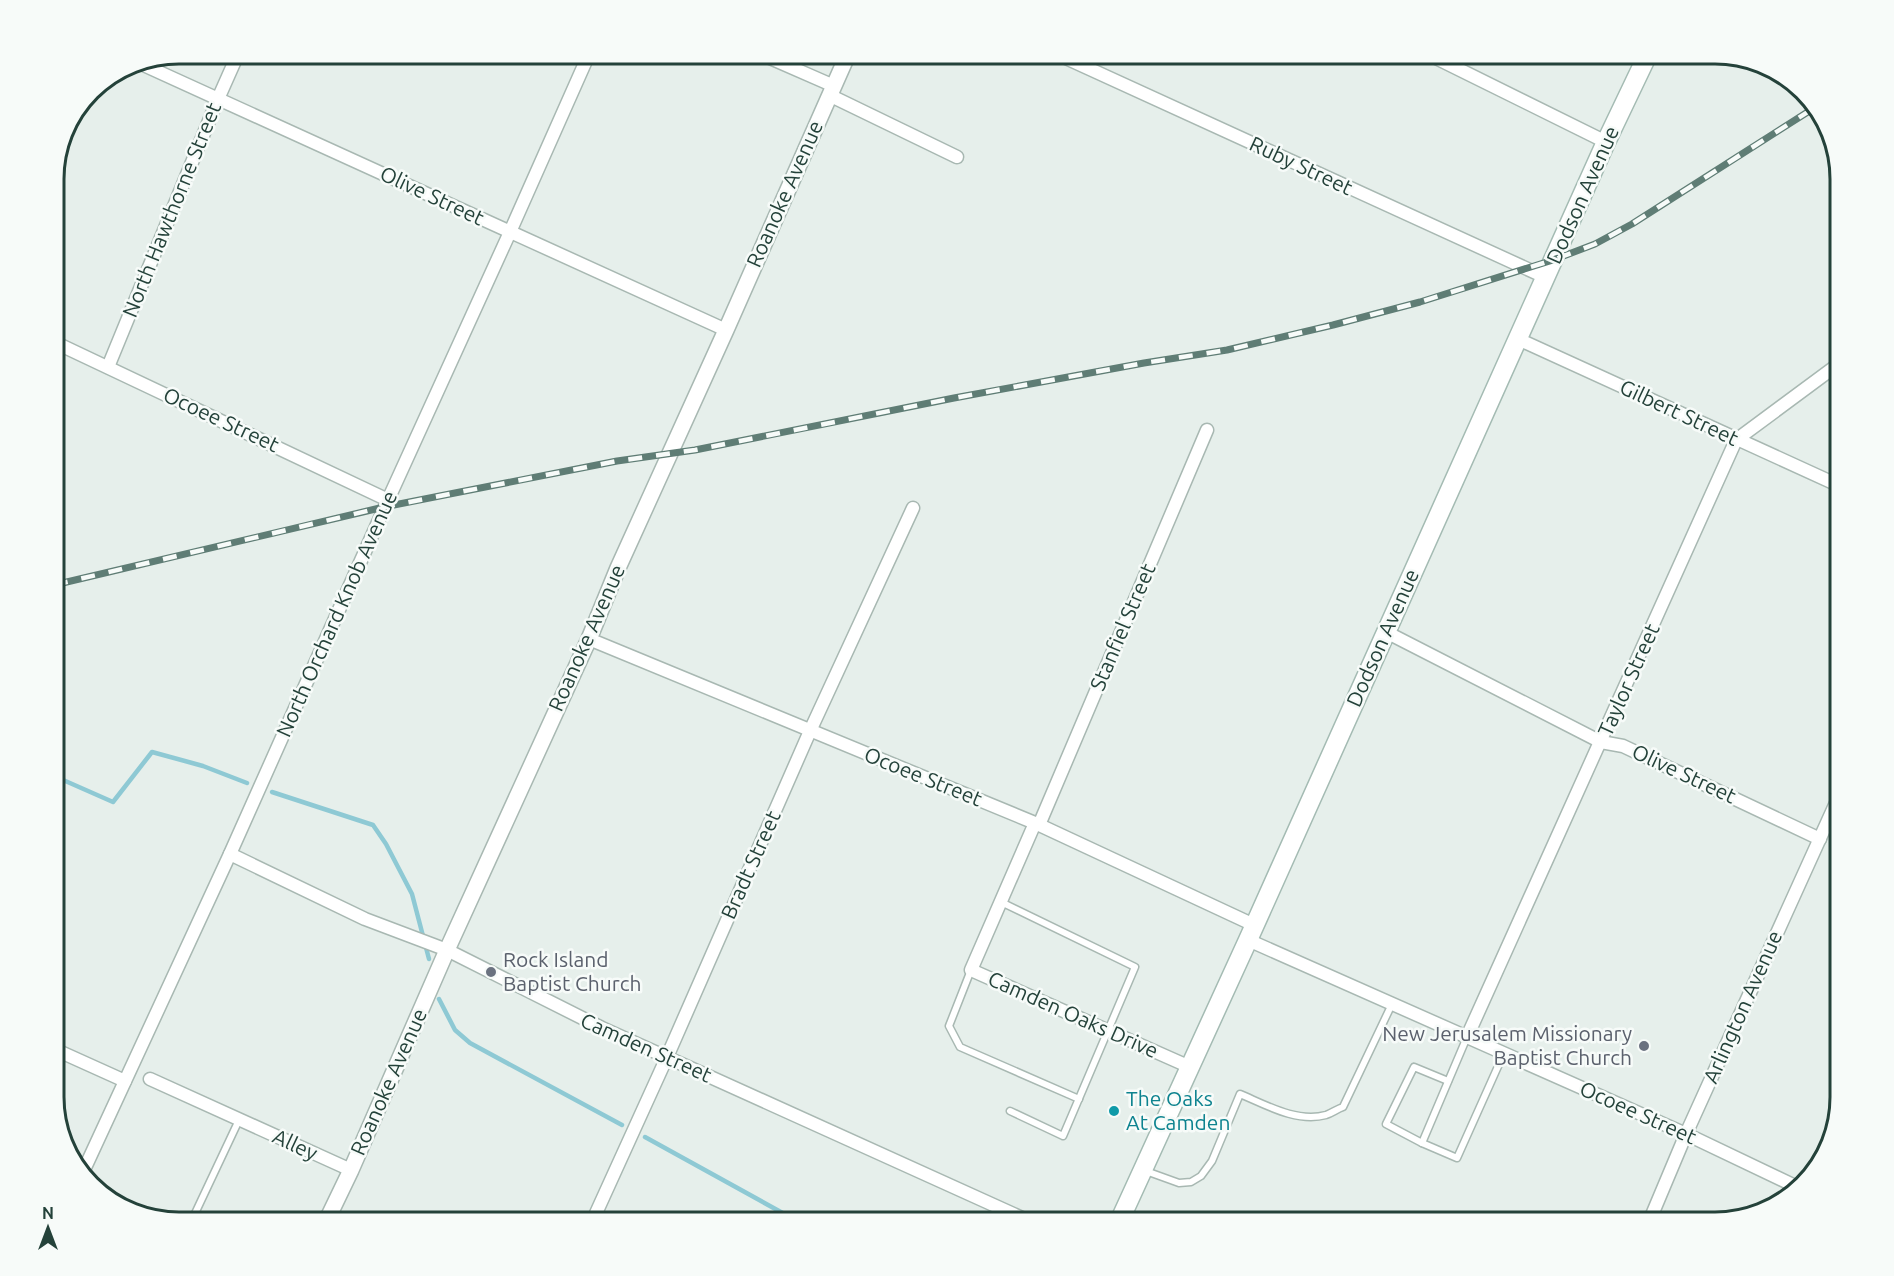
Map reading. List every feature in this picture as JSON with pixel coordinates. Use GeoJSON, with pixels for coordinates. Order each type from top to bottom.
{"type":"FeatureCollection","features":[{"type":"Feature","properties":{"kind":"main road","name":"Dodson Avenue"},"geometry":{"type":"LineString","coordinates":[[1124,1212],[1643,64]]}},
{"type":"Feature","properties":{"kind":"street","name":"Ruby Street"},"geometry":{"type":"LineString","coordinates":[[1081,64],[1545,277]]}},
{"type":"Feature","properties":{"kind":"street"},"geometry":{"type":"LineString","coordinates":[[1449,64],[1606,142]]}},
{"type":"Feature","properties":{"kind":"street","name":"North Hawthorne Street"},"geometry":{"type":"LineString","coordinates":[[108,366],[233,65]]}},
{"type":"Feature","properties":{"kind":"street","name":"North Orchard Knob Avenue"},"geometry":{"type":"LineString","coordinates":[[86,1164],[230,854],[584,65]]}},
{"type":"Feature","properties":{"kind":"street"},"geometry":{"type":"LineString","coordinates":[[781,65],[957,157]]}},
{"type":"Feature","properties":{"kind":"street","name":"Roanoke Avenue"},"geometry":{"type":"LineString","coordinates":[[331,1212],[589,639],[618,568],[844,65]]}},
{"type":"Feature","properties":{"kind":"street","name":"Olive Street"},"geometry":{"type":"LineString","coordinates":[[151,69],[726,330]]}},
{"type":"Feature","properties":{"kind":"street","name":"Gilbert Street"},"geometry":{"type":"LineString","coordinates":[[1518,339],[1830,482]]}},
{"type":"Feature","properties":{"kind":"street","name":"Ocoee Street"},"geometry":{"type":"LineString","coordinates":[[65,347],[388,500]]}},
{"type":"Feature","properties":{"kind":"street","name":"Taylor Street"},"geometry":{"type":"LineString","coordinates":[[1467,1037],[1736,440],[1830,370]]}},
{"type":"Feature","properties":{"kind":"street","name":"Stanfiel Street"},"geometry":{"type":"LineString","coordinates":[[1037,824],[1207,430]]}},
{"type":"Feature","properties":{"kind":"street","name":"Bradt Street"},"geometry":{"type":"LineString","coordinates":[[597,1212],[667,1058],[810,731],[913,508]]}},
{"type":"Feature","properties":{"kind":"street","name":"Olive Street"},"geometry":{"type":"LineString","coordinates":[[1386,632],[1601,742],[1623,746],[1820,839]]}},
{"type":"Feature","properties":{"kind":"street","name":"Ocoee Street"},"geometry":{"type":"LineString","coordinates":[[589,639],[1037,824],[1392,1004],[1686,1134],[1790,1184]]}},
{"type":"Feature","properties":{"kind":"street","name":"Arlington Avenue"},"geometry":{"type":"LineString","coordinates":[[1653,1212],[1686,1134],[1830,816]]}},
{"type":"Feature","properties":{"kind":"street","name":"Camden Oaks Drive"},"geometry":{"type":"LineString","coordinates":[[1037,824],[1000,901],[971,970],[1190,1067]]}},
{"type":"Feature","properties":{"kind":"street","name":"Camden Street"},"geometry":{"type":"LineString","coordinates":[[230,854],[365,919],[447,950],[568,1012],[1009,1212]]}},
{"type":"Feature","properties":{"kind":"street"},"geometry":{"type":"LineString","coordinates":[[65,1054],[125,1081]]}},
{"type":"Feature","properties":{"kind":"street","name":"Alley"},"geometry":{"type":"LineString","coordinates":[[150,1079],[351,1170]]}},
{"type":"Feature","properties":{"kind":"lane"},"geometry":{"type":"LineString","coordinates":[[1000,901],[1135,967],[1063,1136],[1010,1111]]}},
{"type":"Feature","properties":{"kind":"lane"},"geometry":{"type":"LineString","coordinates":[[971,970],[949,1026],[960,1047],[1079,1099]]}},
{"type":"Feature","properties":{"kind":"lane"},"geometry":{"type":"LineString","coordinates":[[1143,1170],[1179,1183],[1191,1182],[1201,1176],[1212,1161],[1240,1094],[1288,1114],[1310,1117],[1326,1115],[1343,1107],[1392,1004]]}},
{"type":"Feature","properties":{"kind":"lane"},"geometry":{"type":"LineString","coordinates":[[1422,1143],[1467,1037]]}},
{"type":"Feature","properties":{"kind":"lane"},"geometry":{"type":"LineString","coordinates":[[1448,1081],[1414,1067],[1386,1124],[1457,1158],[1504,1053]]}},
{"type":"Feature","properties":{"kind":"lane"},"geometry":{"type":"LineString","coordinates":[[196,1212],[239,1120]]}},
{"type":"Feature","properties":{"kind":"waterway"},"geometry":{"type":"LineString","coordinates":[[65,781],[113,802],[152,752],[203,766],[247,783]]}},
{"type":"Feature","properties":{"kind":"waterway"},"geometry":{"type":"LineString","coordinates":[[272,792],[373,825],[386,844],[412,894],[429,959]]}},
{"type":"Feature","properties":{"kind":"waterway"},"geometry":{"type":"LineString","coordinates":[[439,999],[455,1030],[470,1043],[622,1125]]}},
{"type":"Feature","properties":{"kind":"waterway"},"geometry":{"type":"LineString","coordinates":[[645,1137],[781,1212]]}},
{"type":"Feature","properties":{"kind":"railway"},"geometry":{"type":"LineString","coordinates":[[65,582],[384,507],[617,461],[695,450],[954,398],[1227,350],[1420,302],[1553,260],[1595,244],[1632,224],[1808,112]]}},
{"type":"Feature","properties":{"kind":"place","name":"Rock Island Baptist Church"},"geometry":{"type":"Point","coordinates":[491,972]}},
{"type":"Feature","properties":{"kind":"place","name":"New Jerusalem Missionary Baptist Church"},"geometry":{"type":"Point","coordinates":[1644,1046]}},
{"type":"Feature","properties":{"kind":"place","name":"The Oaks At Camden"},"geometry":{"type":"Point","coordinates":[1114,1111]}}]}
